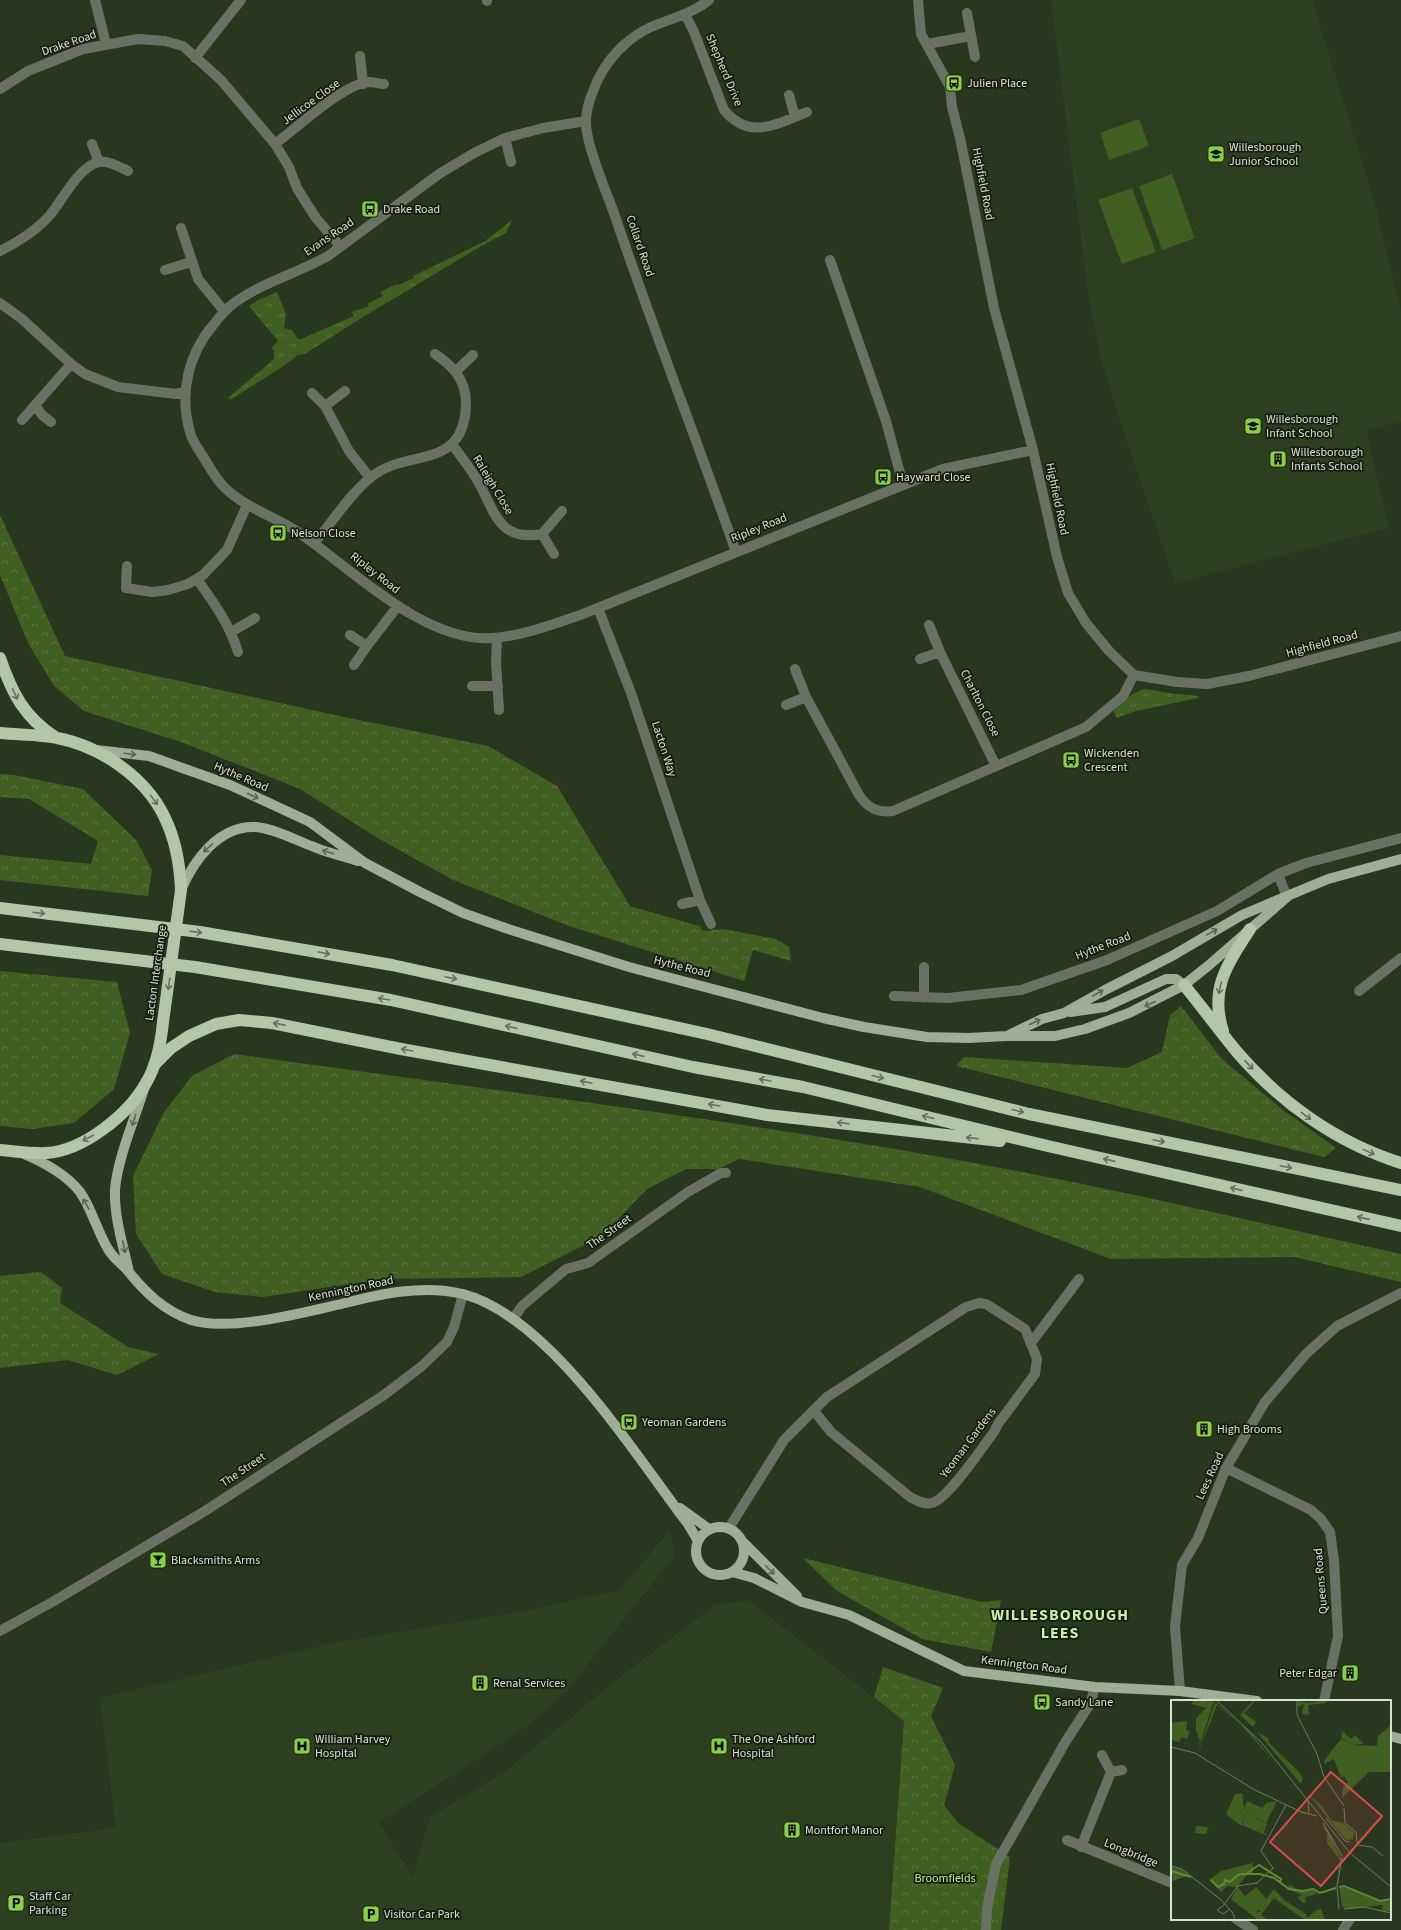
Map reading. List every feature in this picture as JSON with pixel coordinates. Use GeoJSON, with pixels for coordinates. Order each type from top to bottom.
{"type":"FeatureCollection","features":[{"type":"Feature","properties":{"kind":"highway"},"geometry":{"type":"LineString","coordinates":[[0,658],[15,694],[28,715],[41,728],[57,738]]}},
{"type":"Feature","properties":{"kind":"highway"},"geometry":{"type":"LineString","coordinates":[[0,733],[57,738]]}},
{"type":"Feature","properties":{"kind":"highway","name":"Lacton Interchange"},"geometry":{"type":"LineString","coordinates":[[0,1150],[47,1153],[74,1145],[103,1130],[125,1111],[146,1083],[154,1065],[160,1045],[164,1022],[181,890],[178,864],[171,833],[165,816],[154,799],[135,778],[115,762],[92,750],[57,738]]}},
{"type":"Feature","properties":{"kind":"highway"},"geometry":{"type":"LineString","coordinates":[[0,908],[200,932],[392,965],[707,1034],[1029,1114],[1401,1190]]}},
{"type":"Feature","properties":{"kind":"highway"},"geometry":{"type":"LineString","coordinates":[[1225,1036],[1217,1004],[1221,982],[1231,959],[1250,929]]}},
{"type":"Feature","properties":{"kind":"highway"},"geometry":{"type":"LineString","coordinates":[[0,944],[195,967],[391,1000],[693,1067],[803,1087],[1052,1147],[1401,1226]]}},
{"type":"Feature","properties":{"kind":"highway"},"geometry":{"type":"LineString","coordinates":[[1184,985],[1237,1052],[1264,1080],[1305,1116],[1338,1137],[1378,1156],[1401,1163]]}},
{"type":"Feature","properties":{"kind":"highway"},"geometry":{"type":"LineString","coordinates":[[154,1065],[171,1048],[190,1036],[216,1024],[240,1020],[259,1022],[767,1114],[1052,1147]]}},
{"type":"Feature","properties":{"kind":"main road","name":"Hythe Road"},"geometry":{"type":"LineString","coordinates":[[92,750],[148,756],[230,785],[310,822],[365,863],[463,913],[508,930],[629,967],[823,1018],[864,1027],[927,1037],[968,1038],[1055,1036],[1085,1029],[1129,1013],[1184,985],[1287,897]]}},
{"type":"Feature","properties":{"kind":"main road","name":"Hythe Road"},"geometry":{"type":"LineString","coordinates":[[181,890],[189,872],[210,845],[224,836],[240,829],[256,827],[275,832],[316,848],[365,863]]}},
{"type":"Feature","properties":{"kind":"main road","name":"Hythe Road"},"geometry":{"type":"LineString","coordinates":[[1007,1036],[1042,1019],[1064,1013],[1105,990],[1172,956],[1242,915],[1328,880],[1401,859]]}},
{"type":"Feature","properties":{"kind":"main road"},"geometry":{"type":"LineString","coordinates":[[1064,1013],[1106,1007],[1166,979],[1176,979],[1184,985]]}},
{"type":"Feature","properties":{"kind":"main road"},"geometry":{"type":"LineString","coordinates":[[128,1272],[116,1209],[115,1190],[118,1170],[146,1083]]}},
{"type":"Feature","properties":{"kind":"main road","name":"Kennington Road"},"geometry":{"type":"LineString","coordinates":[[21,1152],[54,1169],[79,1192],[89,1208],[109,1251],[146,1292],[166,1308],[191,1320],[214,1324],[229,1324],[301,1314],[372,1296],[396,1292],[433,1290],[462,1294],[490,1304],[513,1319],[536,1337],[588,1393],[612,1421],[688,1524],[698,1541]]}},
{"type":"Feature","properties":{"kind":"main road","name":"Kennington Road"},"geometry":{"type":"LineString","coordinates":[[673,1504],[709,1529]]}},
{"type":"Feature","properties":{"kind":"main road"},"geometry":{"type":"LineString","coordinates":[[743,1542],[744,1556],[732,1572],[717,1574],[704,1568],[696,1556],[698,1541],[709,1529],[717,1527],[729,1528],[738,1535],[743,1542],[802,1602]]}},
{"type":"Feature","properties":{"kind":"main road","name":"Kennington Road"},"geometry":{"type":"LineString","coordinates":[[732,1572],[754,1578],[802,1602],[849,1615],[964,1671],[1094,1687],[1180,1691],[1246,1700]]}},
{"type":"Feature","properties":{"kind":"main road"},"geometry":{"type":"LineString","coordinates":[[1391,1736],[1401,1739]]}},
{"type":"Feature","properties":{"kind":"street"},"geometry":{"type":"LineString","coordinates":[[95,0],[106,44]]}},
{"type":"Feature","properties":{"kind":"street"},"geometry":{"type":"LineString","coordinates":[[195,58],[241,0]]}},
{"type":"Feature","properties":{"kind":"street","name":"Collard Road"},"geometry":{"type":"LineString","coordinates":[[709,0],[685,14],[650,28],[631,39],[615,53],[603,71],[594,90],[586,121],[590,144],[625,245],[736,552]]}},
{"type":"Feature","properties":{"kind":"street","name":"Highfield Road"},"geometry":{"type":"LineString","coordinates":[[918,0],[921,34],[950,87],[952,107],[960,138],[994,308],[1033,450],[1057,557],[1068,593],[1086,623],[1109,651],[1134,675],[1177,682],[1207,684],[1249,676],[1401,636]]}},
{"type":"Feature","properties":{"kind":"street"},"geometry":{"type":"LineString","coordinates":[[967,13],[975,57]]}},
{"type":"Feature","properties":{"kind":"street","name":"Shepherd Drive"},"geometry":{"type":"LineString","coordinates":[[685,14],[694,32],[724,110],[730,117],[740,125],[761,129],[807,112]]}},
{"type":"Feature","properties":{"kind":"street"},"geometry":{"type":"LineString","coordinates":[[927,44],[971,36]]}},
{"type":"Feature","properties":{"kind":"street","name":"Drake Road"},"geometry":{"type":"LineString","coordinates":[[0,89],[28,71],[83,49],[138,39],[165,41],[183,46],[221,80],[275,144],[289,167],[297,188],[307,204],[340,246]]}},
{"type":"Feature","properties":{"kind":"street"},"geometry":{"type":"LineString","coordinates":[[360,56],[363,84]]}},
{"type":"Feature","properties":{"kind":"street","name":"Jellicoe Close"},"geometry":{"type":"LineString","coordinates":[[275,144],[344,92],[370,82],[384,84]]}},
{"type":"Feature","properties":{"kind":"street"},"geometry":{"type":"LineString","coordinates":[[789,95],[795,117]]}},
{"type":"Feature","properties":{"kind":"street","name":"Evans Road"},"geometry":{"type":"LineString","coordinates":[[185,392],[187,378],[201,341],[224,311],[235,302],[250,293],[310,266],[328,256],[440,174],[474,153],[505,138],[543,128],[586,121]]}},
{"type":"Feature","properties":{"kind":"street"},"geometry":{"type":"LineString","coordinates":[[505,138],[511,162]]}},
{"type":"Feature","properties":{"kind":"street"},"geometry":{"type":"LineString","coordinates":[[92,144],[99,162]]}},
{"type":"Feature","properties":{"kind":"street"},"geometry":{"type":"LineString","coordinates":[[0,251],[20,241],[37,228],[50,215],[72,183],[84,171],[99,162],[109,163],[128,171]]}},
{"type":"Feature","properties":{"kind":"street"},"geometry":{"type":"LineString","coordinates":[[181,228],[191,262],[198,279],[224,311]]}},
{"type":"Feature","properties":{"kind":"street"},"geometry":{"type":"LineString","coordinates":[[830,260],[886,421],[903,484]]}},
{"type":"Feature","properties":{"kind":"street"},"geometry":{"type":"LineString","coordinates":[[164,270],[191,262]]}},
{"type":"Feature","properties":{"kind":"street"},"geometry":{"type":"LineString","coordinates":[[0,304],[22,319],[71,364],[96,379],[118,387],[176,394],[185,392]]}},
{"type":"Feature","properties":{"kind":"street"},"geometry":{"type":"LineString","coordinates":[[314,543],[370,478],[393,465],[427,458],[440,452],[452,444],[462,430],[466,414],[464,387],[456,371],[435,354]]}},
{"type":"Feature","properties":{"kind":"street"},"geometry":{"type":"LineString","coordinates":[[456,371],[473,355]]}},
{"type":"Feature","properties":{"kind":"street"},"geometry":{"type":"LineString","coordinates":[[22,420],[71,364]]}},
{"type":"Feature","properties":{"kind":"street"},"geometry":{"type":"LineString","coordinates":[[325,406],[345,391]]}},
{"type":"Feature","properties":{"kind":"street","name":"Ripley Road"},"geometry":{"type":"LineString","coordinates":[[185,392],[185,411],[190,434],[214,475],[224,487],[247,505],[289,526],[314,543],[397,607],[450,632],[483,638],[497,638],[544,627],[598,608],[943,469],[1033,450]]}},
{"type":"Feature","properties":{"kind":"street"},"geometry":{"type":"LineString","coordinates":[[312,393],[325,406],[349,451],[370,478]]}},
{"type":"Feature","properties":{"kind":"street"},"geometry":{"type":"LineString","coordinates":[[35,405],[42,415],[51,422]]}},
{"type":"Feature","properties":{"kind":"street","name":"Raleigh Close"},"geometry":{"type":"LineString","coordinates":[[452,444],[479,484],[493,514],[502,525],[510,530],[525,535],[542,534]]}},
{"type":"Feature","properties":{"kind":"street"},"geometry":{"type":"LineString","coordinates":[[127,566],[126,588],[152,592],[177,588],[196,579],[218,561],[227,550],[247,505]]}},
{"type":"Feature","properties":{"kind":"street"},"geometry":{"type":"LineString","coordinates":[[554,554],[542,534],[562,512]]}},
{"type":"Feature","properties":{"kind":"street"},"geometry":{"type":"LineString","coordinates":[[196,579],[220,612],[231,632],[238,652]]}},
{"type":"Feature","properties":{"kind":"street","name":"Ripley Road"},"geometry":{"type":"LineString","coordinates":[[354,665],[397,607]]}},
{"type":"Feature","properties":{"kind":"street","name":"Lacton Way"},"geometry":{"type":"LineString","coordinates":[[598,608],[632,693],[700,900],[711,924]]}},
{"type":"Feature","properties":{"kind":"street"},"geometry":{"type":"LineString","coordinates":[[231,632],[255,618]]}},
{"type":"Feature","properties":{"kind":"street","name":"Charlton Close"},"geometry":{"type":"LineString","coordinates":[[929,625],[940,652],[996,766]]}},
{"type":"Feature","properties":{"kind":"street"},"geometry":{"type":"LineString","coordinates":[[350,635],[367,646]]}},
{"type":"Feature","properties":{"kind":"street"},"geometry":{"type":"LineString","coordinates":[[497,638],[496,662],[499,710]]}},
{"type":"Feature","properties":{"kind":"street"},"geometry":{"type":"LineString","coordinates":[[920,659],[940,652]]}},
{"type":"Feature","properties":{"kind":"street"},"geometry":{"type":"LineString","coordinates":[[795,668],[806,697],[859,795],[865,803],[874,810],[885,812],[893,811],[1086,727],[1123,696],[1134,675]]}},
{"type":"Feature","properties":{"kind":"street"},"geometry":{"type":"LineString","coordinates":[[472,686],[498,686]]}},
{"type":"Feature","properties":{"kind":"street"},"geometry":{"type":"LineString","coordinates":[[786,705],[806,697]]}},
{"type":"Feature","properties":{"kind":"street","name":"Hythe Road"},"geometry":{"type":"LineString","coordinates":[[894,996],[948,998],[1021,990],[1107,960],[1217,911],[1278,874],[1306,863],[1401,838]]}},
{"type":"Feature","properties":{"kind":"street"},"geometry":{"type":"LineString","coordinates":[[1278,874],[1287,897]]}},
{"type":"Feature","properties":{"kind":"street"},"geometry":{"type":"LineString","coordinates":[[682,904],[700,900]]}},
{"type":"Feature","properties":{"kind":"street"},"geometry":{"type":"LineString","coordinates":[[1359,991],[1401,958]]}},
{"type":"Feature","properties":{"kind":"street"},"geometry":{"type":"LineString","coordinates":[[924,967],[924,998]]}},
{"type":"Feature","properties":{"kind":"street","name":"The Street"},"geometry":{"type":"LineString","coordinates":[[513,1319],[522,1306],[566,1269],[588,1263],[688,1192],[721,1173],[726,1173]]}},
{"type":"Feature","properties":{"kind":"street"},"geometry":{"type":"LineString","coordinates":[[1031,1343],[1079,1279]]}},
{"type":"Feature","properties":{"kind":"street","name":"Lees Road"},"geometry":{"type":"LineString","coordinates":[[1180,1691],[1175,1626],[1182,1565],[1198,1538],[1226,1468],[1265,1402],[1306,1354],[1337,1326],[1401,1293]]}},
{"type":"Feature","properties":{"kind":"street","name":"The Street"},"geometry":{"type":"LineString","coordinates":[[0,1631],[61,1597],[205,1511],[384,1395],[422,1366],[447,1342],[454,1327],[462,1294]]}},
{"type":"Feature","properties":{"kind":"street","name":"Yeoman Gardens"},"geometry":{"type":"LineString","coordinates":[[729,1528],[784,1440],[827,1397],[966,1307],[979,1303],[993,1307],[1025,1329],[1037,1359],[1035,1374],[998,1424],[994,1432],[953,1486],[935,1502],[930,1504],[919,1502],[910,1497],[831,1432],[814,1411]]}},
{"type":"Feature","properties":{"kind":"street","name":"Queens Road"},"geometry":{"type":"LineString","coordinates":[[1226,1468],[1311,1510],[1321,1519],[1330,1532],[1334,1560],[1338,1636],[1324,1700]]}},
{"type":"Feature","properties":{"kind":"street"},"geometry":{"type":"LineString","coordinates":[[986,1930],[987,1908],[996,1864],[1066,1741],[1090,1704],[1094,1687]]}},
{"type":"Feature","properties":{"kind":"street"},"geometry":{"type":"LineString","coordinates":[[1081,1847],[1111,1772],[1102,1755]]}},
{"type":"Feature","properties":{"kind":"street"},"geometry":{"type":"LineString","coordinates":[[1111,1772],[1122,1770]]}},
{"type":"Feature","properties":{"kind":"street","name":"Longbridge"},"geometry":{"type":"LineString","coordinates":[[1067,1840],[1171,1884]]}},
{"type":"Feature","properties":{"kind":"street"},"geometry":{"type":"LineString","coordinates":[[1238,1920],[1253,1930]]}},
{"type":"Feature","properties":{"kind":"street"},"geometry":{"type":"LineString","coordinates":[[1343,1930],[1349,1920]]}},
{"type":"Feature","properties":{"kind":"shaded area"},"geometry":{"type":"Polygon","coordinates":[[[1051,0],[1312,0],[1375,203],[1401,312],[1401,422],[1366,430],[1389,528],[1175,583],[1118,415],[1100,356],[1088,294],[1051,0]]]}},
{"type":"Feature","properties":{"kind":"shaded area"},"geometry":{"type":"Polygon","coordinates":[[[670,1530],[675,1555],[565,1693],[528,1725],[379,1822],[413,1878],[430,1817],[505,1772],[616,1680],[715,1605],[748,1600],[904,1721],[889,1930],[0,1930],[0,1843],[116,1828],[100,1698],[333,1643],[525,1611],[620,1590],[670,1530]]]}},
{"type":"Feature","properties":{"kind":"green space"},"geometry":{"type":"Polygon","coordinates":[[[1139,119],[1149,146],[1109,160],[1100,133],[1139,119]]]}},
{"type":"Feature","properties":{"kind":"green space"},"geometry":{"type":"Polygon","coordinates":[[[1172,174],[1195,238],[1162,250],[1139,186],[1172,174]]]}},
{"type":"Feature","properties":{"kind":"green space"},"geometry":{"type":"Polygon","coordinates":[[[1132,188],[1156,252],[1122,264],[1098,200],[1132,188]]]}},
{"type":"Feature","properties":{"kind":"green space"},"geometry":{"type":"Polygon","coordinates":[[[512,220],[506,233],[483,245],[363,317],[305,354],[298,355],[230,400],[228,398],[274,359],[274,351],[272,347],[278,341],[249,306],[256,301],[277,292],[286,314],[284,328],[292,330],[298,339],[301,339],[354,316],[352,312],[369,306],[368,303],[383,296],[380,292],[414,278],[413,276],[485,241],[512,220]]]}},
{"type":"Feature","properties":{"kind":"green space"},"geometry":{"type":"Polygon","coordinates":[[[0,515],[65,656],[344,717],[488,746],[557,786],[630,906],[699,926],[704,931],[723,929],[776,939],[789,947],[791,961],[753,950],[744,981],[569,926],[453,880],[376,837],[300,789],[181,742],[84,711],[54,686],[28,643],[0,575],[0,515]]]}},
{"type":"Feature","properties":{"kind":"green space"},"geometry":{"type":"Polygon","coordinates":[[[1146,689],[1198,696],[1199,698],[1136,711],[1116,718],[1114,711],[1128,697],[1136,692],[1146,689]]]}},
{"type":"Feature","properties":{"kind":"green space"},"geometry":{"type":"Polygon","coordinates":[[[0,774],[14,775],[83,789],[136,840],[152,870],[148,896],[0,880],[0,855],[91,864],[98,841],[29,799],[0,797],[0,774]]]}},
{"type":"Feature","properties":{"kind":"green space"},"geometry":{"type":"Polygon","coordinates":[[[0,971],[117,982],[130,1033],[114,1089],[74,1123],[32,1129],[0,1126],[0,971]]]}},
{"type":"Feature","properties":{"kind":"green space"},"geometry":{"type":"Polygon","coordinates":[[[1181,1006],[1222,1059],[1283,1110],[1336,1148],[1324,1157],[956,1066],[964,1057],[1127,1068],[1162,1052],[1170,1015],[1181,1006]]]}},
{"type":"Feature","properties":{"kind":"green space"},"geometry":{"type":"Polygon","coordinates":[[[234,1054],[760,1127],[935,1156],[1052,1178],[1168,1202],[1401,1254],[1401,1282],[1294,1257],[1111,1259],[920,1187],[739,1159],[718,1169],[686,1169],[647,1189],[602,1236],[521,1277],[383,1279],[263,1297],[215,1292],[162,1274],[136,1234],[133,1176],[164,1112],[192,1076],[234,1054]]]}},
{"type":"Feature","properties":{"kind":"green space"},"geometry":{"type":"Polygon","coordinates":[[[41,1272],[62,1288],[60,1303],[128,1347],[159,1354],[117,1375],[68,1360],[0,1368],[0,1276],[41,1272]]]}},
{"type":"Feature","properties":{"kind":"green space"},"geometry":{"type":"Polygon","coordinates":[[[803,1558],[982,1602],[1001,1600],[991,1652],[922,1639],[837,1591],[803,1558]]]}},
{"type":"Feature","properties":{"kind":"green space","name":"Broomfields"},"geometry":{"type":"Polygon","coordinates":[[[883,1667],[943,1688],[931,1716],[955,1765],[944,1805],[958,1823],[1010,1857],[1001,1930],[889,1930],[904,1721],[874,1697],[883,1667]]]}},
{"type":"Feature","properties":{"kind":"place","name":"Julien Place"},"geometry":{"type":"Point","coordinates":[954,83]}},
{"type":"Feature","properties":{"kind":"place","name":"Willesborough Junior School"},"geometry":{"type":"Point","coordinates":[1216,154]}},
{"type":"Feature","properties":{"kind":"place","name":"Drake Road"},"geometry":{"type":"Point","coordinates":[370,209]}},
{"type":"Feature","properties":{"kind":"place","name":"Willesborough Infant School"},"geometry":{"type":"Point","coordinates":[1253,426]}},
{"type":"Feature","properties":{"kind":"place","name":"Willesborough Infants School"},"geometry":{"type":"Point","coordinates":[1278,459]}},
{"type":"Feature","properties":{"kind":"place","name":"Hayward Close"},"geometry":{"type":"Point","coordinates":[883,477]}},
{"type":"Feature","properties":{"kind":"place","name":"Nelson Close"},"geometry":{"type":"Point","coordinates":[278,533]}},
{"type":"Feature","properties":{"kind":"place","name":"Wickenden Crescent"},"geometry":{"type":"Point","coordinates":[1071,760]}},
{"type":"Feature","properties":{"kind":"place","name":"Yeoman Gardens"},"geometry":{"type":"Point","coordinates":[629,1422]}},
{"type":"Feature","properties":{"kind":"place","name":"High Brooms"},"geometry":{"type":"Point","coordinates":[1204,1429]}},
{"type":"Feature","properties":{"kind":"place","name":"Blacksmiths Arms"},"geometry":{"type":"Point","coordinates":[158,1560]}},
{"type":"Feature","properties":{"kind":"place","name":"Peter Edgar"},"geometry":{"type":"Point","coordinates":[1350,1673]}},
{"type":"Feature","properties":{"kind":"place","name":"Renal Services"},"geometry":{"type":"Point","coordinates":[480,1683]}},
{"type":"Feature","properties":{"kind":"place","name":"Sandy Lane"},"geometry":{"type":"Point","coordinates":[1042,1702]}},
{"type":"Feature","properties":{"kind":"place","name":"William Harvey Hospital"},"geometry":{"type":"Point","coordinates":[302,1746]}},
{"type":"Feature","properties":{"kind":"place","name":"The One Ashford Hospital"},"geometry":{"type":"Point","coordinates":[719,1746]}},
{"type":"Feature","properties":{"kind":"place","name":"Montfort Manor"},"geometry":{"type":"Point","coordinates":[792,1830]}},
{"type":"Feature","properties":{"kind":"place","name":"Staff Car Parking"},"geometry":{"type":"Point","coordinates":[16,1903]}},
{"type":"Feature","properties":{"kind":"place","name":"Visitor Car Park"},"geometry":{"type":"Point","coordinates":[371,1914]}},
{"type":"Feature","properties":{"kind":"district","name":"WILLESBOROUGH LEES"},"geometry":{"type":"Point","coordinates":[1060,1624]}}]}
